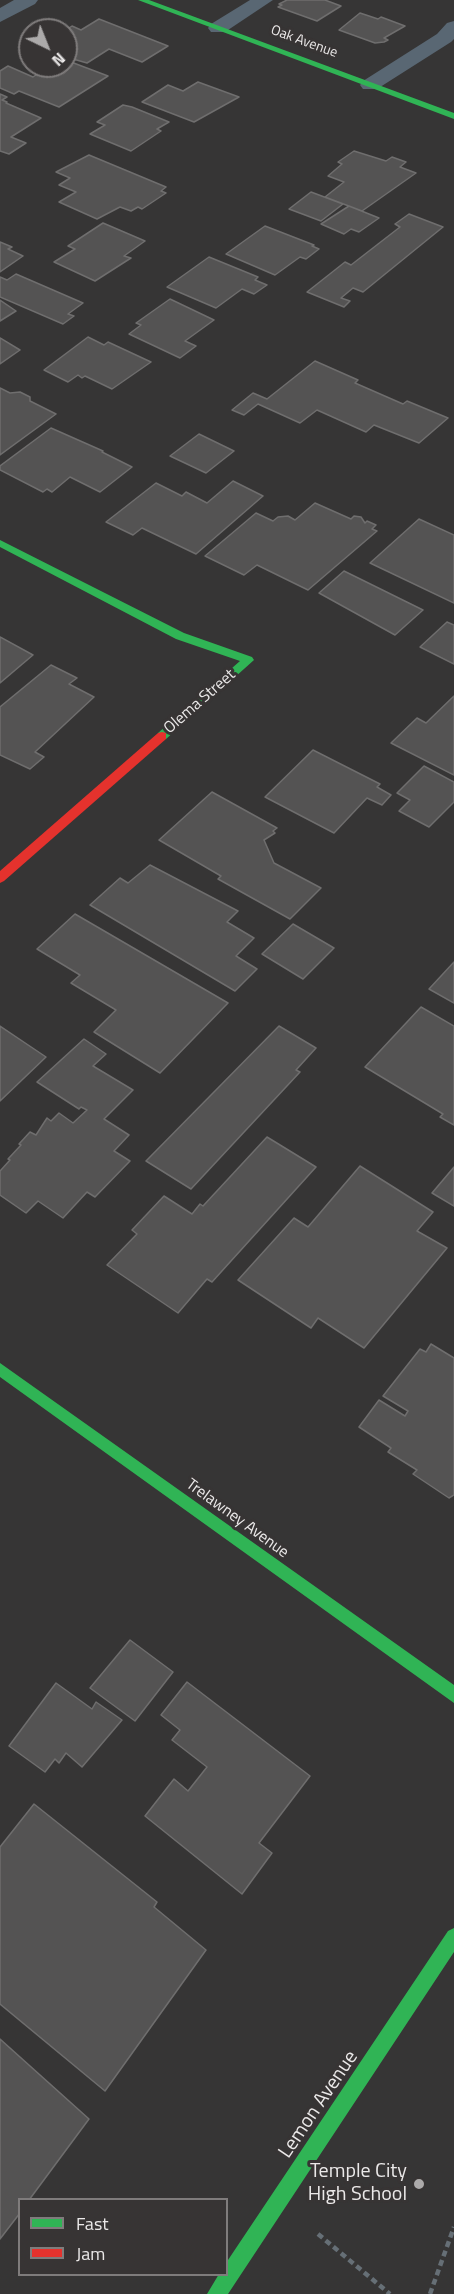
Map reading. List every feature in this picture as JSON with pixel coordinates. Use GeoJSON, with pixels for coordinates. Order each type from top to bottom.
{"type":"FeatureCollection","features":[{"type":"Feature","properties":{"kind":"street"},"geometry":{"type":"LineString","coordinates":[[0,16],[28,0]]}},
{"type":"Feature","properties":{"kind":"street","name":"Oak Avenue"},"geometry":{"type":"LineString","coordinates":[[142,0],[454,116]]}},
{"type":"Feature","properties":{"kind":"street"},"geometry":{"type":"LineString","coordinates":[[218,28],[263,0]]}},
{"type":"Feature","properties":{"kind":"street"},"geometry":{"type":"LineString","coordinates":[[370,85],[444,38],[454,27]]}},
{"type":"Feature","properties":{"kind":"street","name":"Olema Street"},"geometry":{"type":"LineString","coordinates":[[0,543],[180,636],[248,660],[0,878]]}},
{"type":"Feature","properties":{"kind":"street","name":"Trelawney Avenue"},"geometry":{"type":"LineString","coordinates":[[0,1369],[454,1695]]}},
{"type":"Feature","properties":{"kind":"street","name":"Lemon Avenue"},"geometry":{"type":"LineString","coordinates":[[217,2294],[454,1937]]}},
{"type":"Feature","properties":{"kind":"path"},"geometry":{"type":"LineString","coordinates":[[279,2200],[390,2294]]}},
{"type":"Feature","properties":{"kind":"path"},"geometry":{"type":"LineString","coordinates":[[430,2294],[454,2227]]}},
{"type":"Feature","properties":{"kind":"building"},"geometry":{"type":"Polygon","coordinates":[[[287,0],[325,0],[341,6],[317,21],[278,7],[287,0]]]}},
{"type":"Feature","properties":{"kind":"building"},"geometry":{"type":"Polygon","coordinates":[[[360,13],[378,19],[381,17],[405,26],[384,38],[388,40],[375,43],[339,30],[360,13]]]}},
{"type":"Feature","properties":{"kind":"building"},"geometry":{"type":"Polygon","coordinates":[[[99,19],[168,46],[142,62],[109,49],[87,63],[78,60],[78,29],[81,30],[99,19]]]}},
{"type":"Feature","properties":{"kind":"building"},"geometry":{"type":"Polygon","coordinates":[[[78,65],[108,76],[59,107],[19,91],[14,94],[0,88],[0,71],[8,66],[18,70],[18,78],[78,78],[78,65]]]}},
{"type":"Feature","properties":{"kind":"building"},"geometry":{"type":"Polygon","coordinates":[[[198,82],[239,97],[194,122],[142,102],[168,85],[183,91],[198,82]]]}},
{"type":"Feature","properties":{"kind":"building"},"geometry":{"type":"Polygon","coordinates":[[[0,94],[7,97],[2,100],[6,103],[41,118],[11,137],[26,143],[9,154],[0,151],[0,94]]]}},
{"type":"Feature","properties":{"kind":"building"},"geometry":{"type":"Polygon","coordinates":[[[123,105],[169,122],[157,129],[161,131],[131,151],[90,134],[105,125],[97,122],[123,105]]]}},
{"type":"Feature","properties":{"kind":"building"},"geometry":{"type":"Polygon","coordinates":[[[354,151],[386,161],[392,157],[406,162],[400,167],[416,173],[362,211],[325,197],[344,182],[328,176],[342,164],[338,162],[354,151]]]}},
{"type":"Feature","properties":{"kind":"building"},"geometry":{"type":"Polygon","coordinates":[[[89,155],[166,187],[161,191],[166,193],[142,209],[138,207],[131,211],[120,207],[97,219],[59,202],[76,192],[59,185],[70,178],[56,172],[89,155]]]}},
{"type":"Feature","properties":{"kind":"building"},"geometry":{"type":"Polygon","coordinates":[[[311,192],[343,204],[321,221],[289,209],[311,192]]]}},
{"type":"Feature","properties":{"kind":"building"},"geometry":{"type":"Polygon","coordinates":[[[349,206],[379,218],[359,232],[351,229],[344,234],[321,224],[349,206]]]}},
{"type":"Feature","properties":{"kind":"building"},"geometry":{"type":"Polygon","coordinates":[[[409,214],[443,227],[363,292],[353,288],[341,298],[350,301],[344,307],[307,292],[345,262],[351,265],[400,227],[395,224],[409,214]]]}},
{"type":"Feature","properties":{"kind":"building"},"geometry":{"type":"Polygon","coordinates":[[[103,223],[145,241],[124,256],[131,258],[95,281],[54,262],[75,249],[68,246],[103,223]]]}},
{"type":"Feature","properties":{"kind":"building"},"geometry":{"type":"Polygon","coordinates":[[[265,226],[319,249],[306,259],[300,257],[275,275],[226,254],[265,226]]]}},
{"type":"Feature","properties":{"kind":"building"},"geometry":{"type":"Polygon","coordinates":[[[0,242],[12,247],[8,249],[23,256],[0,272],[0,242]]]}},
{"type":"Feature","properties":{"kind":"building"},"geometry":{"type":"Polygon","coordinates":[[[209,257],[258,277],[255,280],[267,285],[254,294],[242,289],[216,308],[167,287],[209,257]]]}},
{"type":"Feature","properties":{"kind":"building"},"geometry":{"type":"Polygon","coordinates":[[[16,274],[83,303],[68,314],[74,316],[63,324],[0,297],[0,277],[7,280],[16,274]]]}},
{"type":"Feature","properties":{"kind":"building"},"geometry":{"type":"Polygon","coordinates":[[[170,299],[214,320],[185,341],[196,346],[180,358],[129,334],[141,325],[136,323],[170,299]]]}},
{"type":"Feature","properties":{"kind":"building"},"geometry":{"type":"Polygon","coordinates":[[[0,300],[16,311],[0,321],[0,300]]]}},
{"type":"Feature","properties":{"kind":"building"},"geometry":{"type":"Polygon","coordinates":[[[88,337],[104,345],[108,342],[151,362],[112,389],[85,376],[82,378],[78,375],[68,382],[44,370],[88,337]]]}},
{"type":"Feature","properties":{"kind":"building"},"geometry":{"type":"Polygon","coordinates":[[[0,338],[20,350],[0,364],[0,338]]]}},
{"type":"Feature","properties":{"kind":"building"},"geometry":{"type":"Polygon","coordinates":[[[315,361],[358,380],[355,383],[403,404],[407,401],[448,418],[419,443],[374,425],[366,432],[317,410],[300,423],[258,404],[244,415],[232,410],[253,393],[267,399],[315,361]]]}},
{"type":"Feature","properties":{"kind":"building"},"geometry":{"type":"Polygon","coordinates":[[[0,388],[10,393],[20,392],[30,397],[30,401],[56,414],[0,455],[0,388]]]}},
{"type":"Feature","properties":{"kind":"building"},"geometry":{"type":"Polygon","coordinates":[[[51,428],[103,451],[132,467],[100,492],[70,477],[52,492],[47,489],[43,492],[0,470],[0,466],[51,428]]]}},
{"type":"Feature","properties":{"kind":"building"},"geometry":{"type":"Polygon","coordinates":[[[199,434],[234,451],[206,473],[170,456],[199,434]]]}},
{"type":"Feature","properties":{"kind":"building"},"geometry":{"type":"Polygon","coordinates":[[[233,481],[263,496],[196,554],[142,528],[133,535],[106,522],[156,483],[182,496],[186,492],[207,503],[233,481]]]}},
{"type":"Feature","properties":{"kind":"building"},"geometry":{"type":"Polygon","coordinates":[[[315,503],[351,519],[354,516],[361,517],[365,523],[367,521],[376,525],[372,529],[377,531],[308,590],[257,565],[244,575],[205,556],[256,513],[273,521],[278,517],[288,516],[295,520],[315,503]]]}},
{"type":"Feature","properties":{"kind":"building"},"geometry":{"type":"Polygon","coordinates":[[[419,519],[454,535],[454,603],[370,563],[419,519]]]}},
{"type":"Feature","properties":{"kind":"building"},"geometry":{"type":"Polygon","coordinates":[[[344,571],[423,610],[395,635],[319,593],[344,571]]]}},
{"type":"Feature","properties":{"kind":"building"},"geometry":{"type":"Polygon","coordinates":[[[447,622],[454,625],[454,664],[420,647],[447,622]]]}},
{"type":"Feature","properties":{"kind":"building"},"geometry":{"type":"Polygon","coordinates":[[[0,637],[33,655],[0,683],[0,637]]]}},
{"type":"Feature","properties":{"kind":"building"},"geometry":{"type":"Polygon","coordinates":[[[51,665],[77,678],[69,684],[94,697],[35,752],[44,757],[30,769],[0,755],[0,707],[51,665]]]}},
{"type":"Feature","properties":{"kind":"building"},"geometry":{"type":"Polygon","coordinates":[[[454,696],[454,775],[391,743],[417,718],[426,723],[454,696]]]}},
{"type":"Feature","properties":{"kind":"building"},"geometry":{"type":"Polygon","coordinates":[[[313,750],[380,784],[377,787],[391,795],[382,805],[367,798],[334,833],[265,797],[313,750]]]}},
{"type":"Feature","properties":{"kind":"building"},"geometry":{"type":"Polygon","coordinates":[[[424,766],[454,782],[454,802],[429,827],[399,811],[410,800],[397,793],[424,766]]]}},
{"type":"Feature","properties":{"kind":"building"},"geometry":{"type":"Polygon","coordinates":[[[212,792],[277,828],[273,831],[275,833],[264,840],[274,863],[321,888],[290,919],[218,879],[221,876],[159,840],[212,792]]]}},
{"type":"Feature","properties":{"kind":"building"},"geometry":{"type":"Polygon","coordinates":[[[150,865],[238,911],[227,922],[254,938],[236,956],[257,969],[235,991],[90,905],[120,878],[128,883],[150,865]]]}},
{"type":"Feature","properties":{"kind":"building"},"geometry":{"type":"Polygon","coordinates":[[[75,914],[228,1003],[160,1073],[94,1032],[116,1010],[71,983],[80,975],[37,949],[75,914]]]}},
{"type":"Feature","properties":{"kind":"building"},"geometry":{"type":"Polygon","coordinates":[[[293,924],[334,948],[303,979],[262,954],[293,924]]]}},
{"type":"Feature","properties":{"kind":"building"},"geometry":{"type":"Polygon","coordinates":[[[454,962],[454,1003],[429,989],[454,962]]]}},
{"type":"Feature","properties":{"kind":"building"},"geometry":{"type":"Polygon","coordinates":[[[421,1007],[454,1026],[454,1125],[440,1117],[443,1114],[365,1067],[421,1007]]]}},
{"type":"Feature","properties":{"kind":"building"},"geometry":{"type":"Polygon","coordinates":[[[0,1026],[46,1057],[0,1101],[0,1026]]]}},
{"type":"Feature","properties":{"kind":"building"},"geometry":{"type":"Polygon","coordinates":[[[279,1026],[316,1048],[296,1070],[300,1072],[191,1189],[146,1161],[279,1026]]]}},
{"type":"Feature","properties":{"kind":"building"},"geometry":{"type":"Polygon","coordinates":[[[84,1039],[106,1054],[93,1066],[133,1090],[104,1119],[129,1135],[114,1151],[130,1161],[95,1197],[87,1192],[63,1218],[38,1201],[26,1213],[0,1195],[0,1171],[21,1145],[19,1144],[30,1132],[36,1135],[47,1118],[51,1121],[59,1113],[73,1123],[87,1110],[81,1107],[79,1109],[37,1082],[84,1039]]]}},
{"type":"Feature","properties":{"kind":"building"},"geometry":{"type":"Polygon","coordinates":[[[267,1137],[316,1167],[212,1282],[207,1279],[178,1313],[107,1265],[137,1234],[132,1230],[164,1196],[192,1214],[200,1204],[203,1206],[267,1137]]]}},
{"type":"Feature","properties":{"kind":"building"},"geometry":{"type":"Polygon","coordinates":[[[360,1166],[433,1212],[417,1231],[447,1248],[364,1348],[318,1318],[311,1328],[238,1280],[294,1218],[308,1227],[360,1166]]]}},
{"type":"Feature","properties":{"kind":"building"},"geometry":{"type":"Polygon","coordinates":[[[454,1167],[454,1206],[432,1193],[454,1167]]]}},
{"type":"Feature","properties":{"kind":"building"},"geometry":{"type":"Polygon","coordinates":[[[431,1344],[454,1358],[454,1495],[449,1498],[413,1474],[417,1470],[388,1452],[391,1448],[359,1427],[379,1400],[405,1416],[408,1411],[383,1396],[420,1349],[426,1352],[431,1344]]]}},
{"type":"Feature","properties":{"kind":"building"},"geometry":{"type":"Polygon","coordinates":[[[130,1640],[173,1672],[135,1721],[90,1688],[130,1640]]]}},
{"type":"Feature","properties":{"kind":"building"},"geometry":{"type":"Polygon","coordinates":[[[187,1682],[310,1776],[259,1843],[272,1853],[242,1894],[145,1816],[174,1779],[188,1791],[207,1767],[172,1740],[180,1730],[161,1715],[187,1682]]]}},
{"type":"Feature","properties":{"kind":"building"},"geometry":{"type":"Polygon","coordinates":[[[56,1683],[92,1709],[96,1702],[122,1720],[82,1767],[66,1753],[59,1763],[55,1759],[45,1772],[9,1746],[56,1683]]]}},
{"type":"Feature","properties":{"kind":"building"},"geometry":{"type":"Polygon","coordinates":[[[34,1804],[157,1902],[154,1907],[206,1950],[105,2091],[0,2004],[0,1847],[34,1804]]]}},
{"type":"Feature","properties":{"kind":"building"},"geometry":{"type":"Polygon","coordinates":[[[0,2039],[89,2119],[30,2198],[18,2198],[18,2216],[0,2239],[0,2039]]]}},
{"type":"Feature","properties":{"kind":"traffic: fast"},"geometry":{"type":"LineString","coordinates":[[142,0],[454,116]]}},
{"type":"Feature","properties":{"kind":"traffic: fast"},"geometry":{"type":"LineString","coordinates":[[0,543],[180,636],[248,660],[162,736]]}},
{"type":"Feature","properties":{"kind":"traffic: fast"},"geometry":{"type":"LineString","coordinates":[[0,1369],[454,1695]]}},
{"type":"Feature","properties":{"kind":"traffic: fast"},"geometry":{"type":"LineString","coordinates":[[217,2294],[454,1937]]}},
{"type":"Feature","properties":{"kind":"traffic: jam"},"geometry":{"type":"LineString","coordinates":[[0,878],[162,736]]}},
{"type":"Feature","properties":{"kind":"place","name":"Temple City High School"},"geometry":{"type":"Point","coordinates":[419,2184]}}]}
